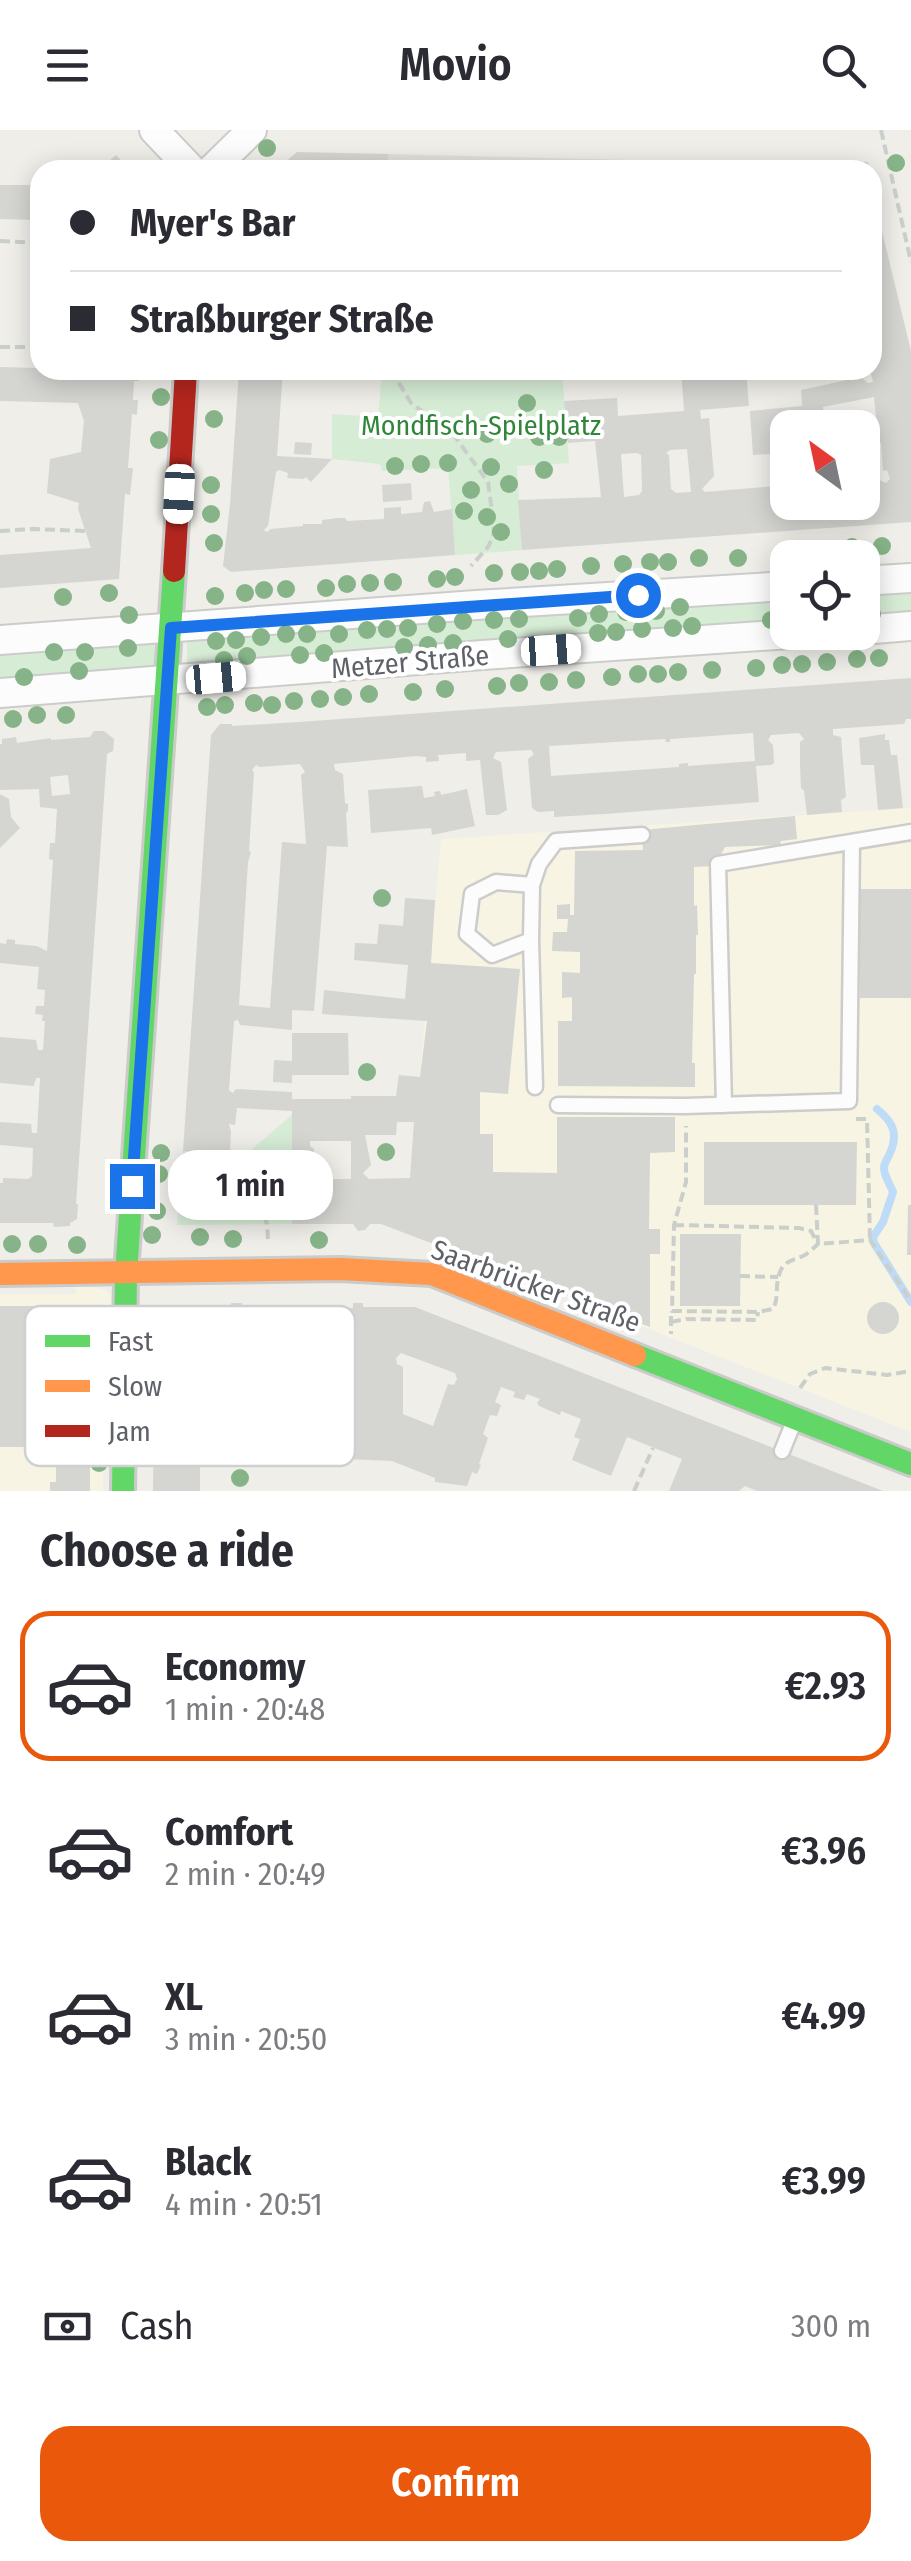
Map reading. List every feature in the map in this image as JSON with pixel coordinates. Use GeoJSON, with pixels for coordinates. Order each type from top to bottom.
{"type":"FeatureCollection","features":[{"type":"Feature","properties":{"kind":"street"},"geometry":{"type":"LineString","coordinates":[[154,130],[182,160]]}},
{"type":"Feature","properties":{"kind":"street"},"geometry":{"type":"LineString","coordinates":[[222,160],[252,130]]}},
{"type":"Feature","properties":{"kind":"street"},"geometry":{"type":"LineString","coordinates":[[126,1306],[185,380]]}},
{"type":"Feature","properties":{"kind":"street"},"geometry":{"type":"LineString","coordinates":[[880,580],[911,578]]}},
{"type":"Feature","properties":{"kind":"street","name":"Metzer Straße"},"geometry":{"type":"LineString","coordinates":[[0,640],[770,587]]}},
{"type":"Feature","properties":{"kind":"street"},"geometry":{"type":"LineString","coordinates":[[880,629],[911,626]]}},
{"type":"Feature","properties":{"kind":"street","name":"Metzer Straße"},"geometry":{"type":"LineString","coordinates":[[0,694],[770,635]]}},
{"type":"Feature","properties":{"kind":"street","name":"Saarbrücker Straße"},"geometry":{"type":"LineString","coordinates":[[0,1274],[344,1270],[432,1274],[911,1464]]}},
{"type":"Feature","properties":{"kind":"street"},"geometry":{"type":"LineString","coordinates":[[124,1466],[124,1491]]}},
{"type":"Feature","properties":{"kind":"lane"},"geometry":{"type":"LineString","coordinates":[[724,1104],[718,864],[911,832]]}},
{"type":"Feature","properties":{"kind":"lane"},"geometry":{"type":"LineString","coordinates":[[535,1087],[530,940],[532,885],[540,864],[556,841],[642,835]]}},
{"type":"Feature","properties":{"kind":"lane"},"geometry":{"type":"LineString","coordinates":[[558,1106],[849,1102],[852,842]]}},
{"type":"Feature","properties":{"kind":"lane"},"geometry":{"type":"LineString","coordinates":[[530,940],[492,956],[467,934],[472,894],[496,882],[532,885]]}},
{"type":"Feature","properties":{"kind":"lane"},"geometry":{"type":"LineString","coordinates":[[782,1451],[796,1418]]}},
{"type":"Feature","properties":{"kind":"path"},"geometry":{"type":"LineString","coordinates":[[881,130],[911,262]]}},
{"type":"Feature","properties":{"kind":"path"},"geometry":{"type":"LineString","coordinates":[[0,241],[30,242]]}},
{"type":"Feature","properties":{"kind":"path"},"geometry":{"type":"LineString","coordinates":[[0,347],[30,347]]}},
{"type":"Feature","properties":{"kind":"path"},"geometry":{"type":"LineString","coordinates":[[397,380],[412,403],[453,434],[488,482],[493,537],[471,566]]}},
{"type":"Feature","properties":{"kind":"path"},"geometry":{"type":"LineString","coordinates":[[0,530],[86,531]]}},
{"type":"Feature","properties":{"kind":"path"},"geometry":{"type":"LineString","coordinates":[[685,1106],[686,1182],[674,1225],[672,1311],[773,1309],[778,1303],[778,1277],[791,1259],[806,1255],[818,1244],[870,1240]]}},
{"type":"Feature","properties":{"kind":"path"},"geometry":{"type":"LineString","coordinates":[[849,1119],[868,1119],[870,1240],[911,1301]]}},
{"type":"Feature","properties":{"kind":"path"},"geometry":{"type":"LineString","coordinates":[[256,1164],[266,1167],[274,1179],[272,1188],[244,1205],[223,1206],[206,1196],[204,1188],[205,1180],[222,1168],[256,1164]]}},
{"type":"Feature","properties":{"kind":"path"},"geometry":{"type":"LineString","coordinates":[[181,1188],[204,1188]]}},
{"type":"Feature","properties":{"kind":"path"},"geometry":{"type":"LineString","coordinates":[[258,1200],[267,1224],[268,1244]]}},
{"type":"Feature","properties":{"kind":"path"},"geometry":{"type":"LineString","coordinates":[[816,1204],[818,1244]]}},
{"type":"Feature","properties":{"kind":"path"},"geometry":{"type":"LineString","coordinates":[[674,1225],[799,1228],[812,1232],[818,1244]]}},
{"type":"Feature","properties":{"kind":"path"},"geometry":{"type":"LineString","coordinates":[[740,1276],[778,1277]]}},
{"type":"Feature","properties":{"kind":"path"},"geometry":{"type":"LineString","coordinates":[[671,1344],[671,1319],[757,1320],[758,1312]]}},
{"type":"Feature","properties":{"kind":"path"},"geometry":{"type":"LineString","coordinates":[[798,1391],[810,1374],[826,1368],[887,1375],[911,1372]]}},
{"type":"Feature","properties":{"kind":"path"},"geometry":{"type":"LineString","coordinates":[[634,1491],[653,1448]]}},
{"type":"Feature","properties":{"kind":"shaded area"},"geometry":{"type":"Polygon","coordinates":[[[388,154],[629,160],[388,160],[388,154]]]}},
{"type":"Feature","properties":{"kind":"shaded area"},"geometry":{"type":"Polygon","coordinates":[[[911,808],[911,1432],[406,1234],[441,839],[911,808]]]}},
{"type":"Feature","properties":{"kind":"shaded area"},"geometry":{"type":"Polygon","coordinates":[[[77,1284],[106,1290],[111,1296],[110,1306],[25,1306],[25,1466],[103,1466],[103,1491],[0,1491],[0,1294],[76,1294],[77,1284]]]}},
{"type":"Feature","properties":{"kind":"green space","name":"Mondfisch-Spielplatz"},"geometry":{"type":"Polygon","coordinates":[[[381,380],[563,380],[569,463],[517,466],[522,550],[455,555],[448,468],[382,471],[380,464],[332,459],[332,414],[378,417],[381,380]]]}},
{"type":"Feature","properties":{"kind":"green space"},"geometry":{"type":"Polygon","coordinates":[[[911,586],[911,615],[880,617],[880,588],[911,586]]]}},
{"type":"Feature","properties":{"kind":"green space"},"geometry":{"type":"Polygon","coordinates":[[[770,596],[770,625],[187,669],[187,638],[770,596]]]}},
{"type":"Feature","properties":{"kind":"green space"},"geometry":{"type":"Polygon","coordinates":[[[154,643],[154,667],[0,681],[0,652],[154,643]]]}},
{"type":"Feature","properties":{"kind":"green space"},"geometry":{"type":"Polygon","coordinates":[[[292,1115],[292,1224],[177,1225],[183,1151],[245,1155],[292,1115]]]}},
{"type":"Feature","properties":{"kind":"building"},"geometry":{"type":"Polygon","coordinates":[[[297,152],[388,154],[388,160],[288,160],[297,152]]]}},
{"type":"Feature","properties":{"kind":"building"},"geometry":{"type":"Polygon","coordinates":[[[0,185],[30,185],[30,220],[0,219],[0,185]]]}},
{"type":"Feature","properties":{"kind":"building"},"geometry":{"type":"Polygon","coordinates":[[[882,231],[911,351],[911,522],[522,550],[518,500],[601,497],[595,441],[568,443],[564,401],[617,398],[618,416],[684,411],[682,380],[747,380],[749,406],[700,410],[701,419],[709,418],[714,476],[702,489],[705,492],[770,487],[770,520],[880,520],[880,480],[886,483],[890,479],[887,470],[883,471],[880,410],[875,410],[874,397],[823,410],[770,410],[770,454],[753,455],[750,411],[802,406],[801,390],[847,380],[882,380],[882,231]],[[687,449],[666,453],[671,489],[676,493],[691,492],[687,449]],[[621,454],[624,497],[642,491],[641,455],[621,454]]]}},
{"type":"Feature","properties":{"kind":"building"},"geometry":{"type":"Polygon","coordinates":[[[0,367],[30,368],[30,380],[139,380],[134,381],[137,415],[132,414],[128,468],[133,468],[130,495],[125,494],[119,579],[0,588],[0,555],[91,548],[79,503],[47,493],[50,459],[81,452],[84,421],[78,403],[0,401],[0,367]]]}},
{"type":"Feature","properties":{"kind":"building"},"geometry":{"type":"Polygon","coordinates":[[[238,380],[282,380],[277,456],[332,459],[311,482],[306,477],[287,478],[288,473],[276,472],[268,526],[264,530],[322,524],[322,520],[337,518],[384,519],[384,508],[401,507],[401,514],[422,512],[424,502],[430,501],[434,512],[452,509],[455,555],[231,572],[223,566],[238,380]]]}},
{"type":"Feature","properties":{"kind":"building"},"geometry":{"type":"Polygon","coordinates":[[[295,442],[312,443],[311,455],[294,454],[295,442]]]}},
{"type":"Feature","properties":{"kind":"building"},"geometry":{"type":"Polygon","coordinates":[[[411,483],[412,500],[383,502],[382,485],[411,483]]]}},
{"type":"Feature","properties":{"kind":"building"},"geometry":{"type":"Polygon","coordinates":[[[911,678],[911,719],[904,724],[833,729],[833,735],[841,737],[846,797],[841,800],[842,812],[807,815],[800,765],[800,742],[804,739],[799,733],[771,735],[768,740],[773,745],[774,763],[756,766],[759,802],[605,814],[554,817],[554,811],[538,812],[532,808],[528,759],[534,754],[531,750],[496,752],[493,758],[501,762],[507,810],[498,815],[486,815],[480,760],[466,761],[466,753],[438,755],[439,761],[426,762],[426,757],[416,756],[334,764],[335,770],[343,774],[348,847],[327,846],[314,1011],[292,1010],[292,1030],[240,1025],[238,1020],[234,1021],[229,1090],[292,1092],[292,1099],[396,1096],[399,1075],[420,1077],[427,1021],[322,1014],[324,990],[405,999],[408,965],[354,960],[355,943],[377,944],[379,924],[403,926],[405,898],[435,900],[431,963],[520,969],[508,1094],[480,1092],[480,1134],[493,1134],[493,1172],[557,1173],[557,1117],[675,1117],[675,1152],[650,1153],[649,1229],[660,1229],[660,1254],[650,1254],[650,1327],[381,1224],[370,1224],[358,1231],[353,1224],[292,1224],[292,1111],[237,1108],[235,1125],[229,1124],[230,1154],[183,1151],[211,735],[220,724],[911,678]],[[753,733],[549,746],[551,776],[755,761],[753,733]],[[300,764],[256,765],[252,770],[251,852],[239,1005],[270,1008],[282,842],[306,844],[301,775],[305,772],[300,764]],[[397,1122],[396,1135],[365,1135],[371,1165],[363,1173],[369,1179],[410,1178],[414,1122],[397,1122]],[[310,1141],[314,1149],[311,1179],[351,1179],[351,1141],[310,1141]]]}},
{"type":"Feature","properties":{"kind":"building"},"geometry":{"type":"Polygon","coordinates":[[[94,731],[104,731],[114,739],[113,751],[107,754],[77,1219],[70,1226],[54,1227],[53,1223],[0,1223],[0,1183],[3,1178],[32,1176],[33,1148],[0,1145],[0,1122],[31,1124],[32,1133],[37,1133],[40,1078],[36,1078],[34,1086],[0,1083],[0,1037],[36,1040],[38,1050],[43,1050],[45,1021],[43,1015],[35,1014],[36,1006],[44,1006],[45,990],[37,989],[39,967],[0,963],[0,943],[15,940],[15,944],[47,951],[53,860],[49,859],[50,843],[55,843],[57,809],[40,807],[39,789],[0,790],[0,744],[2,739],[16,737],[17,743],[90,737],[94,731]],[[68,775],[50,777],[52,796],[70,794],[68,775]]]}},
{"type":"Feature","properties":{"kind":"building"},"geometry":{"type":"Polygon","coordinates":[[[885,734],[891,755],[897,755],[903,808],[878,810],[874,765],[861,765],[859,738],[885,734]]]}},
{"type":"Feature","properties":{"kind":"building"},"geometry":{"type":"Polygon","coordinates":[[[422,786],[424,798],[435,796],[434,792],[440,791],[441,795],[467,789],[475,826],[432,835],[431,828],[371,833],[368,790],[422,786]]]}},
{"type":"Feature","properties":{"kind":"building"},"geometry":{"type":"Polygon","coordinates":[[[0,794],[9,799],[11,817],[20,828],[0,848],[0,794]]]}},
{"type":"Feature","properties":{"kind":"building"},"geometry":{"type":"Polygon","coordinates":[[[795,816],[797,839],[781,841],[780,845],[725,847],[715,866],[694,867],[698,935],[692,1063],[695,1087],[558,1086],[558,1021],[572,1021],[572,997],[562,998],[562,972],[580,973],[580,952],[552,951],[553,932],[567,932],[568,919],[557,919],[557,905],[570,904],[570,915],[574,915],[575,851],[643,850],[642,830],[795,816]]]}},
{"type":"Feature","properties":{"kind":"building"},"geometry":{"type":"Polygon","coordinates":[[[860,889],[911,889],[911,998],[860,998],[860,889]]]}},
{"type":"Feature","properties":{"kind":"building"},"geometry":{"type":"Polygon","coordinates":[[[292,1033],[348,1033],[349,1075],[292,1075],[292,1083],[273,1082],[274,1060],[292,1061],[292,1033]]]}},
{"type":"Feature","properties":{"kind":"building"},"geometry":{"type":"Polygon","coordinates":[[[704,1142],[857,1142],[856,1205],[704,1205],[704,1142]]]}},
{"type":"Feature","properties":{"kind":"building"},"geometry":{"type":"Polygon","coordinates":[[[911,1205],[911,1255],[907,1255],[911,1205]]]}},
{"type":"Feature","properties":{"kind":"building"},"geometry":{"type":"Polygon","coordinates":[[[680,1234],[741,1234],[740,1306],[680,1306],[680,1234]]]}},
{"type":"Feature","properties":{"kind":"building"},"geometry":{"type":"Polygon","coordinates":[[[883,1302],[894,1307],[899,1318],[894,1329],[883,1334],[872,1329],[867,1318],[872,1307],[883,1302]]]}},
{"type":"Feature","properties":{"kind":"building"},"geometry":{"type":"Polygon","coordinates":[[[353,1303],[363,1303],[363,1307],[415,1307],[883,1491],[757,1491],[745,1486],[739,1491],[669,1491],[682,1459],[627,1437],[611,1476],[572,1460],[580,1439],[574,1437],[581,1419],[539,1406],[540,1399],[527,1394],[524,1400],[513,1397],[515,1392],[501,1387],[495,1402],[501,1405],[497,1416],[490,1415],[483,1434],[488,1438],[477,1474],[472,1472],[467,1486],[435,1482],[435,1478],[392,1461],[355,1459],[353,1303]],[[401,1353],[396,1358],[403,1367],[403,1414],[433,1426],[448,1384],[454,1385],[455,1373],[401,1353]]]}},
{"type":"Feature","properties":{"kind":"building"},"geometry":{"type":"Polygon","coordinates":[[[0,1306],[25,1306],[25,1447],[0,1447],[0,1306]]]}},
{"type":"Feature","properties":{"kind":"building"},"geometry":{"type":"Polygon","coordinates":[[[56,1466],[90,1466],[90,1491],[50,1491],[50,1482],[56,1482],[56,1466]]]}},
{"type":"Feature","properties":{"kind":"building"},"geometry":{"type":"Polygon","coordinates":[[[153,1466],[200,1466],[200,1491],[153,1491],[153,1466]]]}},
{"type":"Feature","properties":{"kind":"waterway"},"geometry":{"type":"LineString","coordinates":[[877,1109],[894,1133],[884,1168],[893,1192],[883,1222],[873,1237],[874,1243],[911,1302]]}},
{"type":"Feature","properties":{"kind":"traffic: fast"},"geometry":{"type":"LineString","coordinates":[[126,1306],[174,571]]}},
{"type":"Feature","properties":{"kind":"traffic: fast"},"geometry":{"type":"LineString","coordinates":[[635,1355],[911,1464]]}},
{"type":"Feature","properties":{"kind":"traffic: fast"},"geometry":{"type":"LineString","coordinates":[[123,1466],[123,1491]]}},
{"type":"Feature","properties":{"kind":"traffic: slow"},"geometry":{"type":"LineString","coordinates":[[0,1274],[340,1269],[432,1274],[635,1355]]}},
{"type":"Feature","properties":{"kind":"traffic: jam"},"geometry":{"type":"LineString","coordinates":[[174,571],[185,380]]}},
{"type":"Feature","properties":{"kind":"route"},"geometry":{"type":"LineString","coordinates":[[132,1186],[171,628],[638,595]]}}]}
